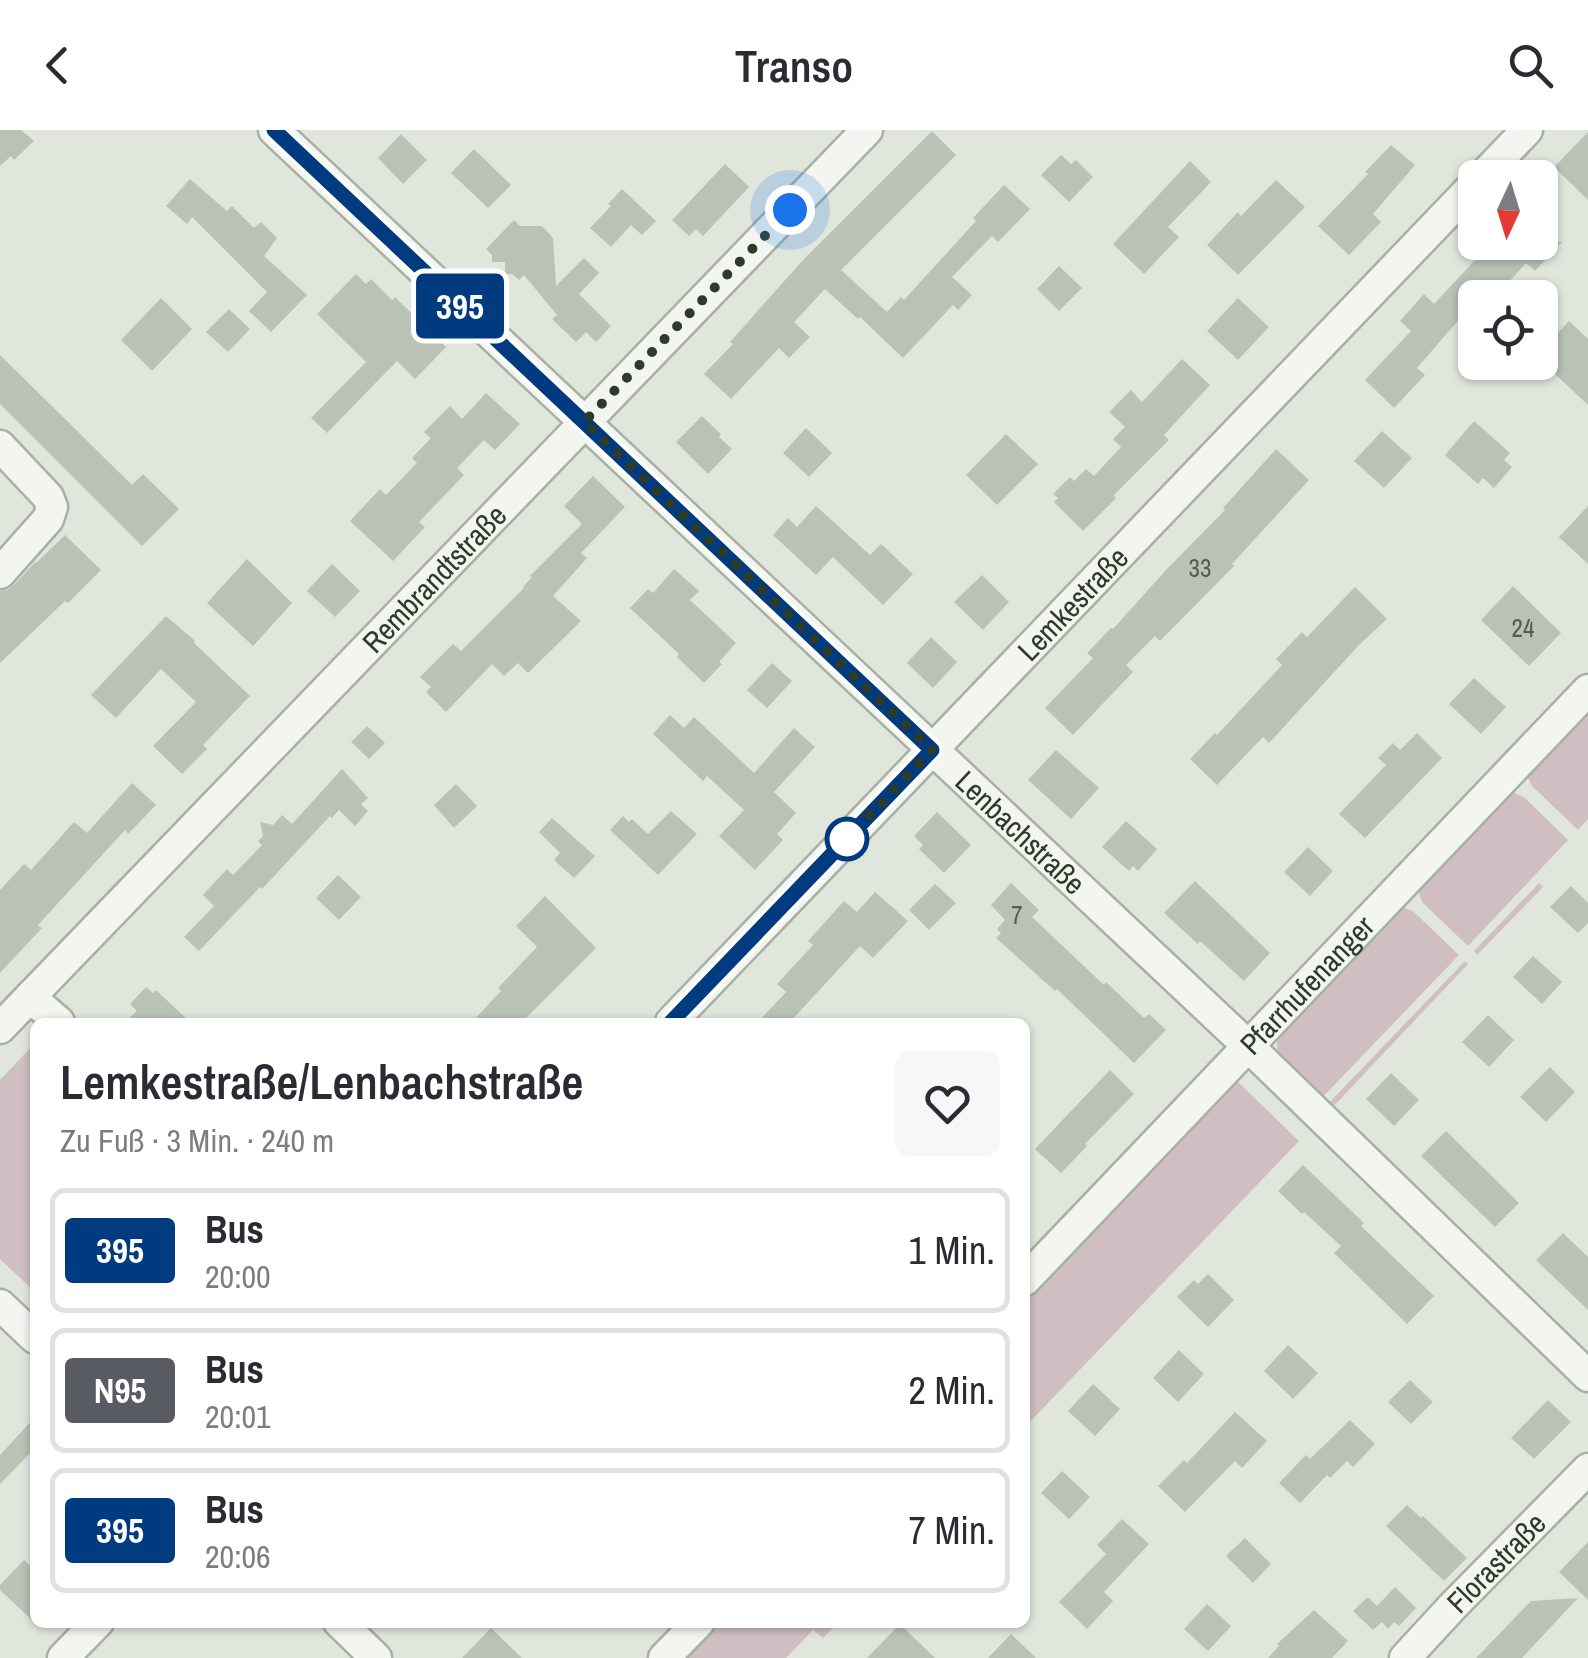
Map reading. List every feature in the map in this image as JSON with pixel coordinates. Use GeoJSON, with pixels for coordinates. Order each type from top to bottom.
{"type":"FeatureCollection","features":[{"type":"Feature","properties":{"kind":"street","name":"Lenbachstraße"},"geometry":{"type":"LineString","coordinates":[[274,130],[1247,1046],[1588,1376]]}},
{"type":"Feature","properties":{"kind":"street","name":"Rembrandtstraße"},"geometry":{"type":"LineString","coordinates":[[0,1028],[867,130]]}},
{"type":"Feature","properties":{"kind":"street"},"geometry":{"type":"LineString","coordinates":[[1498,160],[1527,130]]}},
{"type":"Feature","properties":{"kind":"street","name":"Lemkestraße"},"geometry":{"type":"LineString","coordinates":[[675,1018],[1458,202]]}},
{"type":"Feature","properties":{"kind":"street"},"geometry":{"type":"LineString","coordinates":[[0,446],[48,496],[52,507],[48,519],[0,573]]}},
{"type":"Feature","properties":{"kind":"street","name":"Pfarrhufenanger"},"geometry":{"type":"LineString","coordinates":[[1030,1275],[1588,690]]}},
{"type":"Feature","properties":{"kind":"street"},"geometry":{"type":"LineString","coordinates":[[30,996],[55,1018]]}},
{"type":"Feature","properties":{"kind":"street"},"geometry":{"type":"LineString","coordinates":[[0,1306],[30,1333]]}},
{"type":"Feature","properties":{"kind":"street","name":"Florastraße"},"geometry":{"type":"LineString","coordinates":[[1405,1658],[1588,1470]]}},
{"type":"Feature","properties":{"kind":"street"},"geometry":{"type":"LineString","coordinates":[[64,1658],[92,1628]]}},
{"type":"Feature","properties":{"kind":"street"},"geometry":{"type":"LineString","coordinates":[[345,1628],[376,1658]]}},
{"type":"Feature","properties":{"kind":"street"},"geometry":{"type":"LineString","coordinates":[[664,1658],[693,1628]]}},
{"type":"Feature","properties":{"kind":"shaded area"},"geometry":{"type":"Polygon","coordinates":[[[1588,707],[1588,819],[1578,830],[1532,786],[1525,772],[1588,707]]]}},
{"type":"Feature","properties":{"kind":"shaded area"},"geometry":{"type":"Polygon","coordinates":[[[1509,790],[1525,798],[1568,840],[1468,946],[1422,902],[1417,887],[1509,790]]]}},
{"type":"Feature","properties":{"kind":"shaded area"},"geometry":{"type":"Polygon","coordinates":[[[1539,883],[1543,887],[1477,955],[1474,951],[1539,883]]]}},
{"type":"Feature","properties":{"kind":"shaded area"},"geometry":{"type":"Polygon","coordinates":[[[1398,905],[1414,912],[1459,955],[1320,1100],[1278,1056],[1277,1041],[1282,1028],[1398,905]]]}},
{"type":"Feature","properties":{"kind":"shaded area"},"geometry":{"type":"Polygon","coordinates":[[[1465,961],[1468,964],[1330,1110],[1326,1106],[1465,961]]]}},
{"type":"Feature","properties":{"kind":"shaded area"},"geometry":{"type":"Polygon","coordinates":[[[30,1048],[30,1287],[0,1259],[0,1080],[30,1048]]]}},
{"type":"Feature","properties":{"kind":"shaded area"},"geometry":{"type":"Polygon","coordinates":[[[1237,1081],[1299,1141],[1030,1422],[1030,1296],[1237,1081]]]}},
{"type":"Feature","properties":{"kind":"shaded area"},"geometry":{"type":"Polygon","coordinates":[[[711,1628],[833,1628],[823,1638],[813,1630],[786,1658],[682,1658],[711,1628]]]}},
{"type":"Feature","properties":{"kind":"building"},"geometry":{"type":"Polygon","coordinates":[[[0,130],[21,130],[34,141],[14,160],[11,156],[0,166],[0,130]]]}},
{"type":"Feature","properties":{"kind":"building"},"geometry":{"type":"Polygon","coordinates":[[[932,131],[956,155],[841,270],[887,312],[901,297],[904,300],[1004,185],[1030,209],[998,242],[992,236],[952,277],[972,295],[958,310],[953,305],[903,358],[825,289],[794,322],[810,337],[789,358],[779,348],[731,399],[704,374],[804,259],[932,131]]]}},
{"type":"Feature","properties":{"kind":"building"},"geometry":{"type":"Polygon","coordinates":[[[1588,132],[1588,200],[1558,171],[1558,163],[1588,132]]]}},
{"type":"Feature","properties":{"kind":"building"},"geometry":{"type":"Polygon","coordinates":[[[401,134],[427,160],[403,184],[378,158],[401,134]]]}},
{"type":"Feature","properties":{"kind":"building"},"geometry":{"type":"Polygon","coordinates":[[[1391,145],[1415,165],[1373,214],[1381,222],[1349,255],[1318,226],[1391,145]]]}},
{"type":"Feature","properties":{"kind":"building"},"geometry":{"type":"Polygon","coordinates":[[[474,149],[511,185],[488,208],[451,173],[474,149]]]}},
{"type":"Feature","properties":{"kind":"building"},"geometry":{"type":"Polygon","coordinates":[[[1061,155],[1071,164],[1076,160],[1093,177],[1069,202],[1041,175],[1061,155]]]}},
{"type":"Feature","properties":{"kind":"building"},"geometry":{"type":"Polygon","coordinates":[[[1190,161],[1211,182],[1168,227],[1179,237],[1144,274],[1113,244],[1190,161]]]}},
{"type":"Feature","properties":{"kind":"building"},"geometry":{"type":"Polygon","coordinates":[[[725,164],[749,187],[703,236],[696,229],[689,236],[672,220],[725,164]]]}},
{"type":"Feature","properties":{"kind":"building"},"geometry":{"type":"Polygon","coordinates":[[[190,179],[227,211],[232,206],[254,228],[261,222],[277,238],[264,256],[307,295],[271,332],[249,311],[267,292],[192,217],[187,224],[166,206],[190,179]]]}},
{"type":"Feature","properties":{"kind":"building"},"geometry":{"type":"Polygon","coordinates":[[[1276,180],[1305,207],[1238,275],[1207,245],[1276,180]]]}},
{"type":"Feature","properties":{"kind":"building"},"geometry":{"type":"Polygon","coordinates":[[[622,189],[656,221],[642,235],[631,225],[611,247],[590,228],[622,189]]]}},
{"type":"Feature","properties":{"kind":"building"},"geometry":{"type":"Polygon","coordinates":[[[514,220],[520,226],[542,226],[553,238],[556,286],[584,258],[599,273],[579,294],[611,326],[596,342],[586,332],[576,342],[552,319],[557,315],[524,275],[519,280],[505,274],[505,262],[492,262],[486,249],[514,220]]]}},
{"type":"Feature","properties":{"kind":"building"},"geometry":{"type":"Polygon","coordinates":[[[1475,260],[1545,260],[1535,271],[1526,263],[1510,280],[1458,280],[1458,321],[1417,368],[1425,375],[1394,408],[1365,380],[1411,331],[1400,321],[1424,294],[1434,304],[1475,260]]]}},
{"type":"Feature","properties":{"kind":"building"},"geometry":{"type":"Polygon","coordinates":[[[1059,266],[1082,288],[1059,311],[1037,289],[1059,266]]]}},
{"type":"Feature","properties":{"kind":"building"},"geometry":{"type":"Polygon","coordinates":[[[356,274],[366,284],[371,279],[392,300],[395,297],[446,347],[415,379],[397,361],[327,433],[311,418],[366,362],[317,314],[356,274]]]}},
{"type":"Feature","properties":{"kind":"building"},"geometry":{"type":"Polygon","coordinates":[[[161,298],[192,329],[152,371],[121,340],[161,298]]]}},
{"type":"Feature","properties":{"kind":"building"},"geometry":{"type":"Polygon","coordinates":[[[1238,298],[1269,327],[1238,360],[1207,331],[1238,298]]]}},
{"type":"Feature","properties":{"kind":"building"},"geometry":{"type":"Polygon","coordinates":[[[229,309],[250,329],[228,352],[206,332],[229,309]]]}},
{"type":"Feature","properties":{"kind":"building"},"geometry":{"type":"Polygon","coordinates":[[[1569,321],[1588,339],[1588,405],[1558,377],[1558,333],[1569,321]]]}},
{"type":"Feature","properties":{"kind":"building"},"geometry":{"type":"Polygon","coordinates":[[[0,355],[132,485],[143,474],[179,509],[142,546],[0,404],[0,355]]]}},
{"type":"Feature","properties":{"kind":"building"},"geometry":{"type":"Polygon","coordinates":[[[1182,359],[1210,385],[1164,435],[1169,440],[1083,531],[1054,502],[1058,498],[1053,494],[1070,477],[1074,481],[1086,469],[1094,476],[1121,447],[1113,439],[1125,427],[1109,412],[1131,390],[1142,402],[1182,359]]]}},
{"type":"Feature","properties":{"kind":"building"},"geometry":{"type":"Polygon","coordinates":[[[486,393],[520,424],[495,450],[484,440],[457,468],[464,475],[419,522],[425,527],[393,561],[350,521],[380,489],[386,495],[417,463],[412,458],[431,438],[424,432],[450,406],[462,419],[486,393]]]}},
{"type":"Feature","properties":{"kind":"building"},"geometry":{"type":"Polygon","coordinates":[[[702,416],[732,449],[708,474],[676,442],[702,416]]]}},
{"type":"Feature","properties":{"kind":"building"},"geometry":{"type":"Polygon","coordinates":[[[1474,421],[1510,453],[1504,460],[1512,467],[1494,488],[1483,478],[1478,484],[1445,455],[1474,421]]]}},
{"type":"Feature","properties":{"kind":"building"},"geometry":{"type":"Polygon","coordinates":[[[806,428],[832,453],[809,477],[783,453],[806,428]]]}},
{"type":"Feature","properties":{"kind":"building"},"geometry":{"type":"Polygon","coordinates":[[[1382,431],[1412,458],[1384,488],[1354,461],[1382,431]]]}},
{"type":"Feature","properties":{"kind":"building"},"geometry":{"type":"Polygon","coordinates":[[[1006,434],[1038,464],[997,505],[966,475],[1006,434]]]}},
{"type":"Feature","properties":{"kind":"building"},"geometry":{"type":"Polygon","coordinates":[[[1276,449],[1309,480],[1234,566],[1160,641],[1155,636],[1126,665],[1133,672],[1073,735],[1045,708],[1093,658],[1087,653],[1225,510],[1276,449]]]}},
{"type":"Feature","properties":{"kind":"building"},"geometry":{"type":"Polygon","coordinates":[[[593,476],[625,507],[581,553],[587,558],[553,596],[581,621],[528,673],[518,663],[504,676],[492,664],[446,712],[426,692],[431,687],[420,677],[453,644],[461,651],[582,524],[564,506],[593,476]]]}},
{"type":"Feature","properties":{"kind":"building"},"geometry":{"type":"Polygon","coordinates":[[[816,506],[870,555],[881,544],[913,574],[883,605],[833,557],[816,575],[773,535],[788,518],[797,527],[816,506]]]}},
{"type":"Feature","properties":{"kind":"building"},"geometry":{"type":"Polygon","coordinates":[[[1588,506],[1588,564],[1559,537],[1588,506]]]}},
{"type":"Feature","properties":{"kind":"building"},"geometry":{"type":"Polygon","coordinates":[[[65,535],[101,570],[0,663],[0,591],[14,585],[65,535]]]}},
{"type":"Feature","properties":{"kind":"building"},"geometry":{"type":"Polygon","coordinates":[[[247,559],[292,603],[253,646],[207,603],[247,559]]]}},
{"type":"Feature","properties":{"kind":"building"},"geometry":{"type":"Polygon","coordinates":[[[332,564],[360,591],[335,617],[307,591],[332,564]]]}},
{"type":"Feature","properties":{"kind":"building"},"geometry":{"type":"Polygon","coordinates":[[[674,569],[699,591],[690,600],[736,643],[704,683],[630,608],[648,589],[653,593],[674,569]]]}},
{"type":"Feature","properties":{"kind":"building"},"geometry":{"type":"Polygon","coordinates":[[[982,575],[1009,602],[983,630],[954,602],[982,575]]]}},
{"type":"Feature","properties":{"kind":"building"},"geometry":{"type":"Polygon","coordinates":[[[1513,586],[1561,633],[1529,666],[1481,620],[1513,586]]]}},
{"type":"Feature","properties":{"kind":"building"},"geometry":{"type":"Polygon","coordinates":[[[1355,587],[1387,619],[1269,743],[1263,737],[1217,785],[1190,759],[1282,665],[1276,659],[1302,632],[1307,637],[1355,587]]]}},
{"type":"Feature","properties":{"kind":"building"},"geometry":{"type":"Polygon","coordinates":[[[166,616],[250,696],[203,745],[207,749],[182,774],[153,746],[196,702],[161,669],[116,718],[91,695],[166,616]]]}},
{"type":"Feature","properties":{"kind":"building"},"geometry":{"type":"Polygon","coordinates":[[[931,637],[957,662],[933,688],[907,663],[931,637]]]}},
{"type":"Feature","properties":{"kind":"building"},"geometry":{"type":"Polygon","coordinates":[[[772,663],[792,681],[767,708],[747,690],[772,663]]]}},
{"type":"Feature","properties":{"kind":"building"},"geometry":{"type":"Polygon","coordinates":[[[1474,678],[1506,707],[1481,734],[1449,704],[1474,678]]]}},
{"type":"Feature","properties":{"kind":"building"},"geometry":{"type":"Polygon","coordinates":[[[670,715],[684,728],[694,717],[754,773],[794,728],[815,747],[774,792],[796,813],[777,834],[783,840],[755,870],[719,836],[744,810],[707,776],[703,781],[653,734],[670,715]]]}},
{"type":"Feature","properties":{"kind":"building"},"geometry":{"type":"Polygon","coordinates":[[[367,726],[385,743],[369,759],[351,742],[367,726]]]}},
{"type":"Feature","properties":{"kind":"building"},"geometry":{"type":"Polygon","coordinates":[[[1417,733],[1442,758],[1365,838],[1339,814],[1386,765],[1378,758],[1393,743],[1400,750],[1417,733]]]}},
{"type":"Feature","properties":{"kind":"building"},"geometry":{"type":"Polygon","coordinates":[[[1056,750],[1099,788],[1071,819],[1028,780],[1056,750]]]}},
{"type":"Feature","properties":{"kind":"building"},"geometry":{"type":"Polygon","coordinates":[[[342,769],[368,798],[361,804],[368,811],[355,826],[339,810],[330,816],[199,951],[184,937],[214,906],[203,895],[227,869],[233,875],[262,845],[258,841],[263,836],[260,822],[273,825],[282,815],[292,824],[342,769]]]}},
{"type":"Feature","properties":{"kind":"building"},"geometry":{"type":"Polygon","coordinates":[[[132,783],[156,805],[128,834],[125,830],[0,973],[0,890],[24,864],[31,870],[74,822],[87,833],[132,783]]]}},
{"type":"Feature","properties":{"kind":"building"},"geometry":{"type":"Polygon","coordinates":[[[456,784],[477,806],[454,828],[434,805],[456,784]]]}},
{"type":"Feature","properties":{"kind":"building"},"geometry":{"type":"Polygon","coordinates":[[[671,811],[697,834],[658,875],[610,830],[623,816],[648,834],[671,811]]]}},
{"type":"Feature","properties":{"kind":"building"},"geometry":{"type":"Polygon","coordinates":[[[937,812],[971,845],[944,873],[919,849],[923,845],[914,836],[937,812]]]}},
{"type":"Feature","properties":{"kind":"building"},"geometry":{"type":"Polygon","coordinates":[[[552,818],[595,856],[574,878],[554,860],[560,853],[539,832],[552,818]]]}},
{"type":"Feature","properties":{"kind":"building"},"geometry":{"type":"Polygon","coordinates":[[[1126,821],[1157,849],[1138,871],[1133,866],[1129,871],[1102,847],[1126,821]]]}},
{"type":"Feature","properties":{"kind":"building"},"geometry":{"type":"Polygon","coordinates":[[[1308,847],[1333,871],[1310,896],[1284,872],[1308,847]]]}},
{"type":"Feature","properties":{"kind":"building"},"geometry":{"type":"Polygon","coordinates":[[[338,875],[361,897],[339,920],[316,898],[338,875]]]}},
{"type":"Feature","properties":{"kind":"building"},"geometry":{"type":"Polygon","coordinates":[[[1195,881],[1270,953],[1244,981],[1164,913],[1195,881]]]}},
{"type":"Feature","properties":{"kind":"building"},"geometry":{"type":"Polygon","coordinates":[[[1011,883],[1039,910],[1032,917],[1104,985],[1106,982],[1144,1018],[1149,1014],[1166,1030],[1134,1063],[1057,989],[996,938],[1001,933],[997,929],[1005,920],[991,905],[1011,883]]]}},
{"type":"Feature","properties":{"kind":"building"},"geometry":{"type":"Polygon","coordinates":[[[935,884],[956,903],[929,930],[909,910],[935,884]]]}},
{"type":"Feature","properties":{"kind":"building"},"geometry":{"type":"Polygon","coordinates":[[[1571,886],[1588,903],[1588,923],[1578,933],[1550,907],[1571,886]]]}},
{"type":"Feature","properties":{"kind":"building"},"geometry":{"type":"Polygon","coordinates":[[[875,892],[908,921],[873,958],[860,946],[794,1018],[762,1018],[786,992],[777,984],[813,945],[808,941],[844,901],[857,912],[875,892]]]}},
{"type":"Feature","properties":{"kind":"building"},"geometry":{"type":"Polygon","coordinates":[[[545,896],[596,948],[526,1018],[476,1018],[537,947],[516,926],[545,896]]]}},
{"type":"Feature","properties":{"kind":"building"},"geometry":{"type":"Polygon","coordinates":[[[1533,956],[1562,982],[1542,1004],[1513,977],[1533,956]]]}},
{"type":"Feature","properties":{"kind":"building"},"geometry":{"type":"Polygon","coordinates":[[[146,987],[153,993],[156,990],[186,1018],[129,1018],[137,1011],[130,1004],[146,987]]]}},
{"type":"Feature","properties":{"kind":"building"},"geometry":{"type":"Polygon","coordinates":[[[1488,1015],[1514,1040],[1489,1067],[1462,1042],[1488,1015]]]}},
{"type":"Feature","properties":{"kind":"building"},"geometry":{"type":"Polygon","coordinates":[[[1550,1067],[1575,1092],[1546,1122],[1520,1097],[1550,1067]]]}},
{"type":"Feature","properties":{"kind":"building"},"geometry":{"type":"Polygon","coordinates":[[[1110,1070],[1134,1094],[1061,1173],[1035,1149],[1110,1070]]]}},
{"type":"Feature","properties":{"kind":"building"},"geometry":{"type":"Polygon","coordinates":[[[1391,1073],[1419,1100],[1394,1126],[1366,1099],[1391,1073]]]}},
{"type":"Feature","properties":{"kind":"building"},"geometry":{"type":"Polygon","coordinates":[[[1446,1131],[1519,1203],[1495,1227],[1421,1156],[1446,1131]]]}},
{"type":"Feature","properties":{"kind":"building"},"geometry":{"type":"Polygon","coordinates":[[[1303,1165],[1434,1296],[1407,1324],[1334,1253],[1341,1246],[1278,1191],[1303,1165]]]}},
{"type":"Feature","properties":{"kind":"building"},"geometry":{"type":"Polygon","coordinates":[[[1563,1233],[1588,1257],[1588,1310],[1536,1260],[1563,1233]]]}},
{"type":"Feature","properties":{"kind":"building"},"geometry":{"type":"Polygon","coordinates":[[[1208,1274],[1234,1300],[1208,1327],[1177,1297],[1194,1280],[1198,1284],[1208,1274]]]}},
{"type":"Feature","properties":{"kind":"building"},"geometry":{"type":"Polygon","coordinates":[[[1288,1345],[1318,1373],[1293,1399],[1264,1371],[1288,1345]]]}},
{"type":"Feature","properties":{"kind":"building"},"geometry":{"type":"Polygon","coordinates":[[[1179,1350],[1204,1374],[1178,1402],[1153,1378],[1179,1350]]]}},
{"type":"Feature","properties":{"kind":"building"},"geometry":{"type":"Polygon","coordinates":[[[1410,1380],[1433,1402],[1411,1424],[1388,1402],[1410,1380]]]}},
{"type":"Feature","properties":{"kind":"building"},"geometry":{"type":"Polygon","coordinates":[[[1093,1384],[1120,1409],[1095,1436],[1068,1411],[1093,1384]]]}},
{"type":"Feature","properties":{"kind":"building"},"geometry":{"type":"Polygon","coordinates":[[[1548,1400],[1571,1422],[1534,1459],[1511,1438],[1548,1400]]]}},
{"type":"Feature","properties":{"kind":"building"},"geometry":{"type":"Polygon","coordinates":[[[1235,1412],[1267,1441],[1242,1468],[1235,1461],[1185,1512],[1158,1486],[1184,1460],[1187,1463],[1235,1412]]]}},
{"type":"Feature","properties":{"kind":"building"},"geometry":{"type":"Polygon","coordinates":[[[1350,1420],[1375,1444],[1353,1467],[1347,1461],[1330,1478],[1327,1475],[1300,1503],[1279,1483],[1306,1455],[1310,1459],[1350,1420]]]}},
{"type":"Feature","properties":{"kind":"building"},"geometry":{"type":"Polygon","coordinates":[[[30,1422],[30,1453],[0,1484],[0,1455],[30,1422]]]}},
{"type":"Feature","properties":{"kind":"building"},"geometry":{"type":"Polygon","coordinates":[[[1062,1471],[1090,1497],[1069,1519],[1041,1493],[1062,1471]]]}},
{"type":"Feature","properties":{"kind":"building"},"geometry":{"type":"Polygon","coordinates":[[[1407,1505],[1467,1558],[1444,1581],[1386,1526],[1407,1505]]]}},
{"type":"Feature","properties":{"kind":"building"},"geometry":{"type":"Polygon","coordinates":[[[1122,1519],[1149,1544],[1104,1592],[1113,1601],[1087,1629],[1059,1602],[1106,1554],[1097,1545],[1122,1519]]]}},
{"type":"Feature","properties":{"kind":"building"},"geometry":{"type":"Polygon","coordinates":[[[1245,1538],[1271,1564],[1253,1583],[1226,1556],[1245,1538]]]}},
{"type":"Feature","properties":{"kind":"building"},"geometry":{"type":"Polygon","coordinates":[[[1588,1542],[1588,1600],[1559,1572],[1588,1542]]]}},
{"type":"Feature","properties":{"kind":"building"},"geometry":{"type":"Polygon","coordinates":[[[24,1560],[30,1566],[30,1618],[0,1590],[0,1585],[24,1560]]]}},
{"type":"Feature","properties":{"kind":"building"},"geometry":{"type":"Polygon","coordinates":[[[1395,1587],[1416,1608],[1399,1626],[1394,1622],[1388,1629],[1382,1622],[1373,1630],[1353,1611],[1368,1597],[1377,1606],[1395,1587]]]}},
{"type":"Feature","properties":{"kind":"building"},"geometry":{"type":"Polygon","coordinates":[[[1578,1598],[1522,1658],[1476,1658],[1531,1601],[1578,1598]]]}},
{"type":"Feature","properties":{"kind":"building"},"geometry":{"type":"Polygon","coordinates":[[[1207,1604],[1231,1626],[1208,1651],[1184,1629],[1207,1604]]]}},
{"type":"Feature","properties":{"kind":"building"},"geometry":{"type":"Polygon","coordinates":[[[1314,1610],[1348,1641],[1332,1658],[1268,1658],[1277,1644],[1314,1610]]]}},
{"type":"Feature","properties":{"kind":"building"},"geometry":{"type":"Polygon","coordinates":[[[491,1628],[522,1658],[462,1658],[491,1628]]]}},
{"type":"Feature","properties":{"kind":"building"},"geometry":{"type":"Polygon","coordinates":[[[896,1628],[904,1628],[935,1658],[867,1658],[896,1628]]]}},
{"type":"Feature","properties":{"kind":"building"},"geometry":{"type":"Polygon","coordinates":[[[1011,1634],[1036,1658],[988,1658],[1011,1634]]]}},
{"type":"Feature","properties":{"kind":"bus line","name":"395"},"geometry":{"type":"LineString","coordinates":[[274,130],[932,750],[675,1018]]}},
{"type":"Feature","properties":{"kind":"route"},"geometry":{"type":"LineString","coordinates":[[790,210],[584,422],[932,750],[847,839]]}}]}
